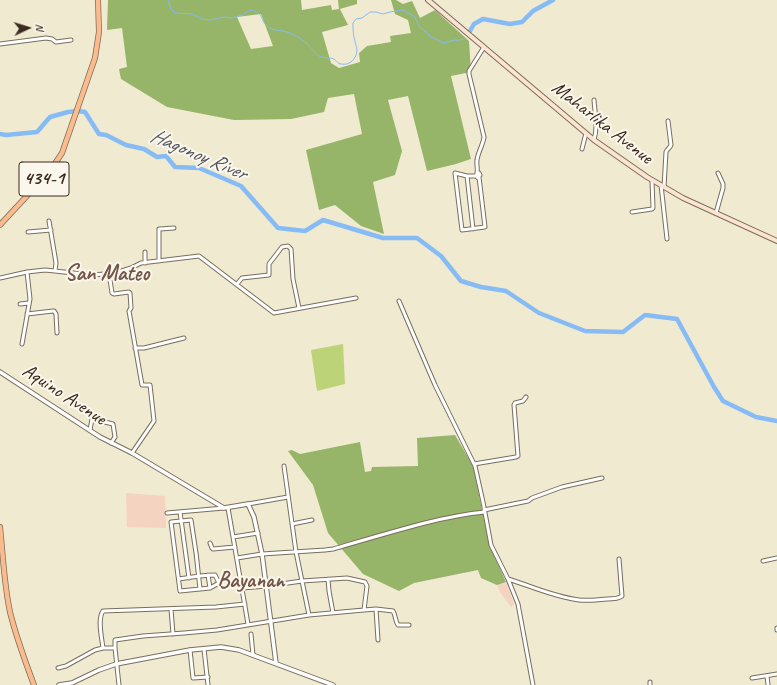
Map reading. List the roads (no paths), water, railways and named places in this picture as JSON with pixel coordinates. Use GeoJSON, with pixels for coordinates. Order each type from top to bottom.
{"type":"FeatureCollection","features":[{"type":"Feature","properties":{"kind":"main road","name":"434-1"},"geometry":{"type":"LineString","coordinates":[[0,225],[50,171],[62,153],[95,58],[99,32],[98,0]]}},
{"type":"Feature","properties":{"kind":"main road","name":"Maharlika Avenue"},"geometry":{"type":"LineString","coordinates":[[428,0],[586,134],[652,181],[683,198],[777,241]]}},
{"type":"Feature","properties":{"kind":"main road"},"geometry":{"type":"LineString","coordinates":[[0,527],[5,585],[10,612],[19,644],[34,685]]}},
{"type":"Feature","properties":{"kind":"street"},"geometry":{"type":"LineString","coordinates":[[0,44],[46,38],[52,39],[56,42],[71,40]]}},
{"type":"Feature","properties":{"kind":"street"},"geometry":{"type":"LineString","coordinates":[[476,174],[467,176],[455,173],[462,229],[485,227],[479,177],[477,178],[476,174],[478,154],[483,145],[484,137],[469,74],[469,71],[484,47]]}},
{"type":"Feature","properties":{"kind":"street"},"geometry":{"type":"LineString","coordinates":[[594,100],[596,133],[594,140]]}},
{"type":"Feature","properties":{"kind":"street"},"geometry":{"type":"LineString","coordinates":[[666,239],[662,186],[666,152],[671,144],[668,121]]}},
{"type":"Feature","properties":{"kind":"street"},"geometry":{"type":"LineString","coordinates":[[582,148],[586,134]]}},
{"type":"Feature","properties":{"kind":"street"},"geometry":{"type":"LineString","coordinates":[[716,213],[723,188],[723,184],[718,173]]}},
{"type":"Feature","properties":{"kind":"street"},"geometry":{"type":"LineString","coordinates":[[467,176],[473,228]]}},
{"type":"Feature","properties":{"kind":"street"},"geometry":{"type":"LineString","coordinates":[[632,212],[652,210],[652,181]]}},
{"type":"Feature","properties":{"kind":"street"},"geometry":{"type":"LineString","coordinates":[[49,221],[56,271]]}},
{"type":"Feature","properties":{"kind":"street"},"geometry":{"type":"LineString","coordinates":[[159,261],[159,230],[174,228]]}},
{"type":"Feature","properties":{"kind":"street"},"geometry":{"type":"LineString","coordinates":[[28,232],[51,230]]}},
{"type":"Feature","properties":{"kind":"street"},"geometry":{"type":"LineString","coordinates":[[237,284],[242,278],[269,275],[268,264],[282,247],[288,246],[291,249],[293,279],[299,308]]}},
{"type":"Feature","properties":{"kind":"street"},"geometry":{"type":"LineString","coordinates":[[145,252],[145,263]]}},
{"type":"Feature","properties":{"kind":"street"},"geometry":{"type":"LineString","coordinates":[[0,278],[45,270],[93,275],[115,273],[141,263],[199,256],[274,313],[356,298]]}},
{"type":"Feature","properties":{"kind":"street"},"geometry":{"type":"LineString","coordinates":[[22,344],[30,303],[27,272]]}},
{"type":"Feature","properties":{"kind":"street"},"geometry":{"type":"LineString","coordinates":[[109,273],[112,293],[130,293],[131,308],[129,311],[142,385],[150,386],[154,421],[132,453]]}},
{"type":"Feature","properties":{"kind":"street"},"geometry":{"type":"LineString","coordinates":[[399,301],[435,385],[474,464],[491,545],[508,579],[518,604],[533,685]]}},
{"type":"Feature","properties":{"kind":"street"},"geometry":{"type":"LineString","coordinates":[[20,304],[30,303]]}},
{"type":"Feature","properties":{"kind":"street"},"geometry":{"type":"LineString","coordinates":[[27,314],[54,311],[56,314],[57,333]]}},
{"type":"Feature","properties":{"kind":"street"},"geometry":{"type":"LineString","coordinates":[[135,348],[144,348],[184,338]]}},
{"type":"Feature","properties":{"kind":"street","name":"Aquino Avenue"},"geometry":{"type":"LineString","coordinates":[[0,372],[111,443],[132,453],[226,508]]}},
{"type":"Feature","properties":{"kind":"street"},"geometry":{"type":"LineString","coordinates":[[474,464],[518,456],[514,405],[515,403],[523,401],[526,397]]}},
{"type":"Feature","properties":{"kind":"street"},"geometry":{"type":"LineString","coordinates":[[90,430],[92,419],[113,424],[114,437],[111,443]]}},
{"type":"Feature","properties":{"kind":"street"},"geometry":{"type":"LineString","coordinates":[[284,466],[296,552],[309,615]]}},
{"type":"Feature","properties":{"kind":"street"},"geometry":{"type":"LineString","coordinates":[[237,558],[262,554],[333,549],[444,518],[528,501],[532,498],[562,487],[602,478]]}},
{"type":"Feature","properties":{"kind":"street"},"geometry":{"type":"LineString","coordinates":[[167,514],[226,508],[288,497]]}},
{"type":"Feature","properties":{"kind":"street"},"geometry":{"type":"LineString","coordinates":[[248,504],[254,516],[262,554],[276,663]]}},
{"type":"Feature","properties":{"kind":"street"},"geometry":{"type":"LineString","coordinates":[[226,508],[235,547],[248,624]]}},
{"type":"Feature","properties":{"kind":"street"},"geometry":{"type":"LineString","coordinates":[[180,512],[188,578]]}},
{"type":"Feature","properties":{"kind":"street"},"geometry":{"type":"LineString","coordinates":[[179,579],[199,576],[215,575],[219,583],[210,588],[200,589],[180,591],[171,522],[191,520],[199,576],[200,589]]}},
{"type":"Feature","properties":{"kind":"street"},"geometry":{"type":"LineString","coordinates":[[292,524],[312,520]]}},
{"type":"Feature","properties":{"kind":"street"},"geometry":{"type":"LineString","coordinates":[[233,537],[258,533]]}},
{"type":"Feature","properties":{"kind":"street"},"geometry":{"type":"LineString","coordinates":[[210,543],[214,549],[235,547]]}},
{"type":"Feature","properties":{"kind":"street"},"geometry":{"type":"LineString","coordinates":[[763,561],[777,558]]}},
{"type":"Feature","properties":{"kind":"street"},"geometry":{"type":"LineString","coordinates":[[508,579],[567,598],[581,600],[619,598],[622,596],[619,559]]}},
{"type":"Feature","properties":{"kind":"street"},"geometry":{"type":"LineString","coordinates":[[208,575],[210,588]]}},
{"type":"Feature","properties":{"kind":"street"},"geometry":{"type":"LineString","coordinates":[[242,588],[302,581],[347,578],[365,582],[367,586],[364,610]]}},
{"type":"Feature","properties":{"kind":"street"},"geometry":{"type":"LineString","coordinates":[[328,579],[333,612]]}},
{"type":"Feature","properties":{"kind":"street"},"geometry":{"type":"LineString","coordinates":[[103,648],[100,614],[103,611],[216,607],[245,604]]}},
{"type":"Feature","properties":{"kind":"street"},"geometry":{"type":"LineString","coordinates":[[171,609],[173,634]]}},
{"type":"Feature","properties":{"kind":"street"},"geometry":{"type":"LineString","coordinates":[[376,609],[378,640]]}},
{"type":"Feature","properties":{"kind":"street"},"geometry":{"type":"LineString","coordinates":[[120,685],[116,664],[115,640],[216,630],[333,612],[376,609],[393,612],[398,624],[409,625]]}},
{"type":"Feature","properties":{"kind":"street"},"geometry":{"type":"LineString","coordinates":[[251,634],[253,655]]}},
{"type":"Feature","properties":{"kind":"street"},"geometry":{"type":"LineString","coordinates":[[58,668],[66,666],[92,652],[103,648],[115,648]]}},
{"type":"Feature","properties":{"kind":"street"},"geometry":{"type":"LineString","coordinates":[[59,685],[72,683],[116,664],[190,650],[221,648],[238,650],[333,685]]}},
{"type":"Feature","properties":{"kind":"street"},"geometry":{"type":"LineString","coordinates":[[204,649],[208,685]]}},
{"type":"Feature","properties":{"kind":"street"},"geometry":{"type":"LineString","coordinates":[[190,650],[193,678],[208,676]]}},
{"type":"Feature","properties":{"kind":"street"},"geometry":{"type":"LineString","coordinates":[[752,678],[777,674]]}},
{"type":"Feature","properties":{"kind":"street"},"geometry":{"type":"LineString","coordinates":[[767,676],[768,685]]}},
{"type":"Feature","properties":{"kind":"waterway"},"geometry":{"type":"LineString","coordinates":[[168,0],[171,9],[175,13],[192,14],[202,19],[211,20],[224,17],[232,18],[242,15],[250,10],[255,11],[260,15],[269,28],[287,32],[300,38],[319,56],[334,59],[340,64],[350,63],[357,53],[353,34],[353,23],[356,19],[362,18],[370,12],[383,14],[403,10],[415,17],[419,26],[430,36],[443,43],[464,39]]}},
{"type":"Feature","properties":{"kind":"waterway"},"geometry":{"type":"LineString","coordinates":[[470,31],[474,24],[483,19],[510,24],[522,22],[533,11],[553,0]]}},
{"type":"Feature","properties":{"kind":"waterway","name":"Hagonoy River"},"geometry":{"type":"LineString","coordinates":[[0,134],[6,135],[37,132],[50,117],[68,112],[85,112],[99,134],[106,135],[126,145],[144,149],[157,157],[166,156],[175,167],[199,168],[241,186],[278,228],[305,231],[323,220],[383,238],[417,238],[441,256],[461,281],[481,287],[506,291],[539,313],[585,331],[623,332],[645,315],[677,319],[723,401],[756,417],[777,421]]}},
{"type":"Feature","properties":{"kind":"district","name":"San Mateo"},"geometry":{"type":"Point","coordinates":[107,274]}},
{"type":"Feature","properties":{"kind":"district","name":"Bayanan"},"geometry":{"type":"Point","coordinates":[251,581]}}]}
